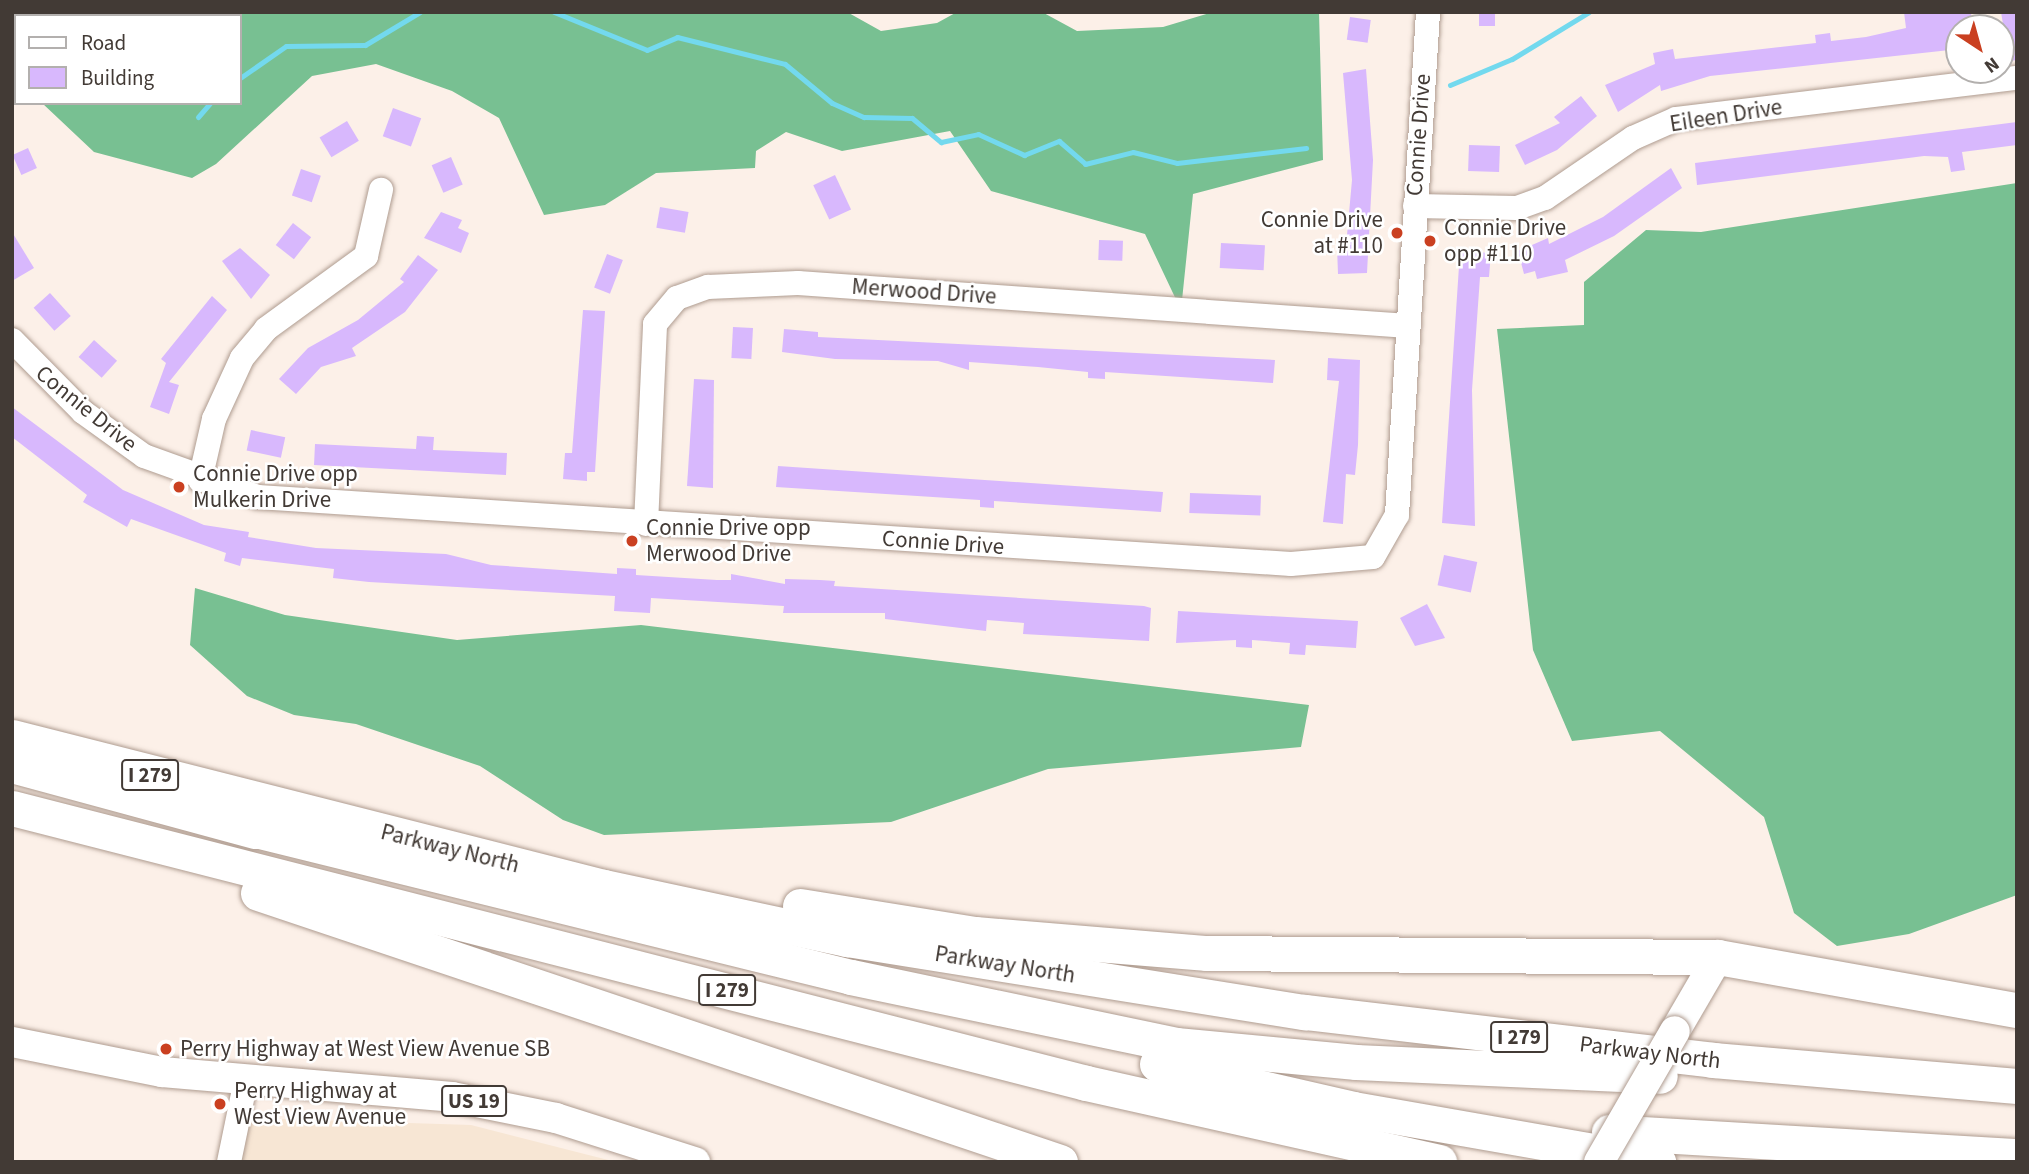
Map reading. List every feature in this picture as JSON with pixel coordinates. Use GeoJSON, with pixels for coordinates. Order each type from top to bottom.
{"type":"FeatureCollection","features":[{"type":"Feature","properties":{"kind":"highway","name":"Parkway North"},"geometry":{"type":"LineString","coordinates":[[12,737],[383,833],[847,939],[1305,1012],[1713,1060],[2017,1086]]}},
{"type":"Feature","properties":{"kind":"highway"},"geometry":{"type":"LineString","coordinates":[[12,765],[1029,1036],[1353,1109],[1658,1162]]}},
{"type":"Feature","properties":{"kind":"highway","name":"I 279"},"geometry":{"type":"LineString","coordinates":[[12,808],[1086,1083],[1439,1162]]}},
{"type":"Feature","properties":{"kind":"highway"},"geometry":{"type":"LineString","coordinates":[[235,825],[917,992],[1176,1045],[1970,1099],[2017,1091]]}},
{"type":"Feature","properties":{"kind":"highway"},"geometry":{"type":"LineString","coordinates":[[383,833],[890,921],[1050,942],[1277,956],[1718,957],[2017,1010]]}},
{"type":"Feature","properties":{"kind":"highway"},"geometry":{"type":"LineString","coordinates":[[198,856],[241,887],[1060,1162]]}},
{"type":"Feature","properties":{"kind":"highway"},"geometry":{"type":"LineString","coordinates":[[1200,1074],[1634,1135],[2017,1156]]}},
{"type":"Feature","properties":{"kind":"main road"},"geometry":{"type":"LineString","coordinates":[[1599,1162],[1718,957]]}},
{"type":"Feature","properties":{"kind":"main road","name":"US 19"},"geometry":{"type":"LineString","coordinates":[[12,1042],[113,1065],[246,1080],[465,1099],[594,1128],[695,1162]]}},
{"type":"Feature","properties":{"kind":"street","name":"Connie Drive"},"geometry":{"type":"LineString","coordinates":[[12,340],[83,412],[144,456],[200,480],[258,497],[1291,564],[1373,557],[1397,515],[1428,12]]}},
{"type":"Feature","properties":{"kind":"street","name":"Eileen Drive"},"geometry":{"type":"LineString","coordinates":[[1415,206],[1526,205],[1586,173],[1633,138],[1676,119],[2017,78]]}},
{"type":"Feature","properties":{"kind":"street"},"geometry":{"type":"LineString","coordinates":[[200,480],[214,419],[242,358],[266,330],[366,256],[381,190]]}},
{"type":"Feature","properties":{"kind":"street","name":"Merwood Drive"},"geometry":{"type":"LineString","coordinates":[[646,524],[655,324],[677,298],[708,287],[798,283],[1408,326]]}},
{"type":"Feature","properties":{"kind":"street"},"geometry":{"type":"LineString","coordinates":[[229,1162],[246,1080]]}},
{"type":"Feature","properties":{"kind":"shaded area"},"geometry":{"type":"Polygon","coordinates":[[[226,1117],[471,1125],[616,1162],[216,1162],[226,1117]]]}},
{"type":"Feature","properties":{"kind":"green space"},"geometry":{"type":"Polygon","coordinates":[[[12,12],[847,12],[881,31],[937,23],[957,12],[1042,12],[1077,31],[1163,27],[1213,12],[1319,12],[1323,160],[1193,194],[1181,310],[1145,234],[991,191],[950,131],[842,151],[786,132],[756,151],[755,168],[656,173],[605,205],[544,215],[499,118],[452,91],[376,64],[312,76],[216,164],[192,178],[94,152],[44,105],[242,105],[242,14],[14,14],[14,45],[12,12]]]}},
{"type":"Feature","properties":{"kind":"green space"},"geometry":{"type":"Polygon","coordinates":[[[2017,183],[2017,895],[1909,934],[1837,946],[1794,913],[1764,817],[1660,731],[1572,741],[1533,650],[1497,329],[1584,325],[1584,282],[1646,230],[1701,232],[2017,183]]]}},
{"type":"Feature","properties":{"kind":"green space"},"geometry":{"type":"Polygon","coordinates":[[[195,588],[285,615],[457,640],[641,625],[1309,705],[1301,747],[1048,769],[891,822],[604,835],[563,820],[480,766],[356,724],[294,715],[247,696],[190,645],[195,588]]]}},
{"type":"Feature","properties":{"kind":"building"},"geometry":{"type":"Polygon","coordinates":[[[1479,12],[1495,12],[1495,26],[1479,26],[1479,12]]]}},
{"type":"Feature","properties":{"kind":"building"},"geometry":{"type":"Polygon","coordinates":[[[1904,12],[1971,12],[1945,14],[1945,51],[1710,76],[1661,91],[1660,85],[1618,112],[1605,85],[1655,64],[1653,53],[1673,49],[1675,59],[1816,43],[1815,35],[1830,33],[1831,41],[1906,28],[1904,12]]]}},
{"type":"Feature","properties":{"kind":"building"},"geometry":{"type":"Polygon","coordinates":[[[2016,12],[2017,60],[2015,14],[2001,14],[2016,12]]]}},
{"type":"Feature","properties":{"kind":"building"},"geometry":{"type":"Polygon","coordinates":[[[1350,17],[1371,20],[1368,43],[1347,40],[1350,17]]]}},
{"type":"Feature","properties":{"kind":"building"},"geometry":{"type":"Polygon","coordinates":[[[1366,69],[1373,160],[1367,273],[1338,274],[1337,247],[1346,246],[1352,180],[1343,73],[1366,69]]]}},
{"type":"Feature","properties":{"kind":"building"},"geometry":{"type":"Polygon","coordinates":[[[1581,96],[1597,116],[1557,150],[1525,165],[1515,145],[1560,123],[1554,117],[1581,96]]]}},
{"type":"Feature","properties":{"kind":"building"},"geometry":{"type":"Polygon","coordinates":[[[393,108],[421,118],[411,146],[383,136],[393,108]]]}},
{"type":"Feature","properties":{"kind":"building"},"geometry":{"type":"Polygon","coordinates":[[[347,121],[359,141],[331,157],[320,137],[347,121]]]}},
{"type":"Feature","properties":{"kind":"building"},"geometry":{"type":"Polygon","coordinates":[[[2017,122],[2017,145],[1962,152],[1965,170],[1951,172],[1948,157],[1924,156],[1697,185],[1695,163],[2017,122]]]}},
{"type":"Feature","properties":{"kind":"building"},"geometry":{"type":"Polygon","coordinates":[[[1469,145],[1500,146],[1499,172],[1468,171],[1469,145]]]}},
{"type":"Feature","properties":{"kind":"building"},"geometry":{"type":"Polygon","coordinates":[[[28,148],[37,168],[21,175],[12,155],[28,148]]]}},
{"type":"Feature","properties":{"kind":"building"},"geometry":{"type":"Polygon","coordinates":[[[451,157],[463,185],[443,193],[432,165],[451,157]]]}},
{"type":"Feature","properties":{"kind":"building"},"geometry":{"type":"Polygon","coordinates":[[[1671,168],[1682,188],[1614,236],[1565,260],[1568,272],[1537,279],[1535,271],[1524,274],[1518,251],[1548,238],[1549,244],[1603,217],[1671,168]]]}},
{"type":"Feature","properties":{"kind":"building"},"geometry":{"type":"Polygon","coordinates":[[[301,169],[321,176],[312,202],[292,195],[301,169]]]}},
{"type":"Feature","properties":{"kind":"building"},"geometry":{"type":"Polygon","coordinates":[[[835,175],[851,209],[829,220],[813,185],[835,175]]]}},
{"type":"Feature","properties":{"kind":"building"},"geometry":{"type":"Polygon","coordinates":[[[660,207],[689,212],[685,233],[656,228],[660,207]]]}},
{"type":"Feature","properties":{"kind":"building"},"geometry":{"type":"Polygon","coordinates":[[[441,212],[462,220],[458,228],[469,233],[461,253],[424,238],[441,212]]]}},
{"type":"Feature","properties":{"kind":"building"},"geometry":{"type":"Polygon","coordinates":[[[293,223],[311,237],[294,259],[276,245],[293,223]]]}},
{"type":"Feature","properties":{"kind":"building"},"geometry":{"type":"Polygon","coordinates":[[[12,232],[34,268],[12,281],[12,232]]]}},
{"type":"Feature","properties":{"kind":"building"},"geometry":{"type":"Polygon","coordinates":[[[1099,240],[1123,241],[1122,261],[1098,260],[1099,240]]]}},
{"type":"Feature","properties":{"kind":"building"},"geometry":{"type":"Polygon","coordinates":[[[1221,243],[1265,245],[1264,270],[1220,268],[1221,243]]]}},
{"type":"Feature","properties":{"kind":"building"},"geometry":{"type":"Polygon","coordinates":[[[240,248],[270,275],[251,299],[222,261],[240,248]]]}},
{"type":"Feature","properties":{"kind":"building"},"geometry":{"type":"Polygon","coordinates":[[[1460,251],[1491,253],[1489,277],[1480,277],[1472,390],[1475,526],[1442,523],[1460,251]]]}},
{"type":"Feature","properties":{"kind":"building"},"geometry":{"type":"Polygon","coordinates":[[[607,254],[623,260],[610,294],[594,288],[607,254]]]}},
{"type":"Feature","properties":{"kind":"building"},"geometry":{"type":"Polygon","coordinates":[[[418,255],[438,270],[405,312],[352,348],[356,356],[321,367],[296,394],[279,379],[308,348],[358,320],[404,282],[400,279],[418,255]]]}},
{"type":"Feature","properties":{"kind":"building"},"geometry":{"type":"Polygon","coordinates":[[[50,293],[71,316],[54,331],[34,308],[50,293]]]}},
{"type":"Feature","properties":{"kind":"building"},"geometry":{"type":"Polygon","coordinates":[[[212,296],[227,310],[169,382],[179,385],[169,414],[150,407],[166,363],[161,359],[212,296]]]}},
{"type":"Feature","properties":{"kind":"building"},"geometry":{"type":"Polygon","coordinates":[[[583,310],[605,311],[595,472],[587,472],[587,481],[563,479],[565,453],[572,453],[583,310]]]}},
{"type":"Feature","properties":{"kind":"building"},"geometry":{"type":"Polygon","coordinates":[[[733,327],[753,328],[751,359],[731,358],[733,327]]]}},
{"type":"Feature","properties":{"kind":"building"},"geometry":{"type":"Polygon","coordinates":[[[784,329],[818,332],[818,337],[1275,360],[1273,383],[1105,372],[1105,379],[1088,378],[1088,372],[1038,367],[969,362],[969,370],[938,361],[835,359],[782,352],[784,329]]]}},
{"type":"Feature","properties":{"kind":"building"},"geometry":{"type":"Polygon","coordinates":[[[94,340],[117,361],[102,378],[79,357],[94,340]]]}},
{"type":"Feature","properties":{"kind":"building"},"geometry":{"type":"Polygon","coordinates":[[[1328,358],[1360,360],[1355,475],[1346,474],[1343,524],[1323,522],[1339,381],[1327,380],[1328,358]]]}},
{"type":"Feature","properties":{"kind":"building"},"geometry":{"type":"Polygon","coordinates":[[[694,379],[714,380],[713,488],[687,486],[694,379]]]}},
{"type":"Feature","properties":{"kind":"building"},"geometry":{"type":"Polygon","coordinates":[[[12,407],[123,490],[204,525],[249,532],[248,537],[316,548],[446,554],[491,565],[617,574],[617,568],[636,569],[636,575],[717,580],[731,580],[731,574],[785,584],[785,579],[820,580],[835,581],[834,586],[1144,606],[1151,608],[1149,641],[1023,634],[1024,623],[987,620],[986,631],[885,619],[885,613],[783,613],[784,606],[651,598],[650,613],[614,611],[615,596],[369,582],[333,578],[334,569],[242,558],[240,566],[224,561],[226,553],[131,519],[127,527],[83,502],[87,495],[12,437],[12,407]]]}},
{"type":"Feature","properties":{"kind":"building"},"geometry":{"type":"Polygon","coordinates":[[[251,430],[285,437],[281,458],[247,451],[251,430]]]}},
{"type":"Feature","properties":{"kind":"building"},"geometry":{"type":"Polygon","coordinates":[[[417,436],[434,437],[433,450],[507,453],[506,475],[314,465],[315,444],[416,449],[417,436]]]}},
{"type":"Feature","properties":{"kind":"building"},"geometry":{"type":"Polygon","coordinates":[[[778,466],[1163,492],[1161,512],[994,501],[994,508],[980,507],[980,500],[776,487],[778,466]]]}},
{"type":"Feature","properties":{"kind":"building"},"geometry":{"type":"Polygon","coordinates":[[[1190,493],[1261,495],[1260,515],[1189,513],[1190,493]]]}},
{"type":"Feature","properties":{"kind":"building"},"geometry":{"type":"Polygon","coordinates":[[[1444,555],[1477,562],[1471,592],[1438,585],[1444,555]]]}},
{"type":"Feature","properties":{"kind":"building"},"geometry":{"type":"Polygon","coordinates":[[[1427,604],[1445,638],[1415,646],[1400,618],[1427,604]]]}},
{"type":"Feature","properties":{"kind":"building"},"geometry":{"type":"Polygon","coordinates":[[[1178,611],[1358,621],[1356,648],[1306,645],[1305,655],[1289,654],[1290,643],[1252,640],[1252,648],[1236,647],[1236,640],[1176,643],[1178,611]]]}},
{"type":"Feature","properties":{"kind":"waterway"},"geometry":{"type":"LineString","coordinates":[[242,77],[286,46],[365,45],[420,12]]}},
{"type":"Feature","properties":{"kind":"waterway"},"geometry":{"type":"LineString","coordinates":[[554,12],[647,50],[677,37],[785,64],[832,103],[864,117],[912,118],[941,142],[978,134],[1024,155],[1059,141],[1085,164],[1133,152],[1177,163],[1306,148]]}},
{"type":"Feature","properties":{"kind":"waterway"},"geometry":{"type":"LineString","coordinates":[[1450,85],[1512,59],[1589,12]]}},
{"type":"Feature","properties":{"kind":"waterway"},"geometry":{"type":"LineString","coordinates":[[198,117],[208,105]]}},
{"type":"Feature","properties":{"kind":"place","name":"Connie Drive at #110"},"geometry":{"type":"Point","coordinates":[1397,233]}},
{"type":"Feature","properties":{"kind":"place","name":"Connie Drive opp #110"},"geometry":{"type":"Point","coordinates":[1430,241]}},
{"type":"Feature","properties":{"kind":"place","name":"Connie Drive opp Mulkerin Drive"},"geometry":{"type":"Point","coordinates":[179,487]}},
{"type":"Feature","properties":{"kind":"place","name":"Connie Drive opp Merwood Drive"},"geometry":{"type":"Point","coordinates":[632,541]}},
{"type":"Feature","properties":{"kind":"place","name":"Perry Highway at West View Avenue SB"},"geometry":{"type":"Point","coordinates":[166,1049]}},
{"type":"Feature","properties":{"kind":"place","name":"Perry Highway at West View Avenue"},"geometry":{"type":"Point","coordinates":[220,1104]}}]}
